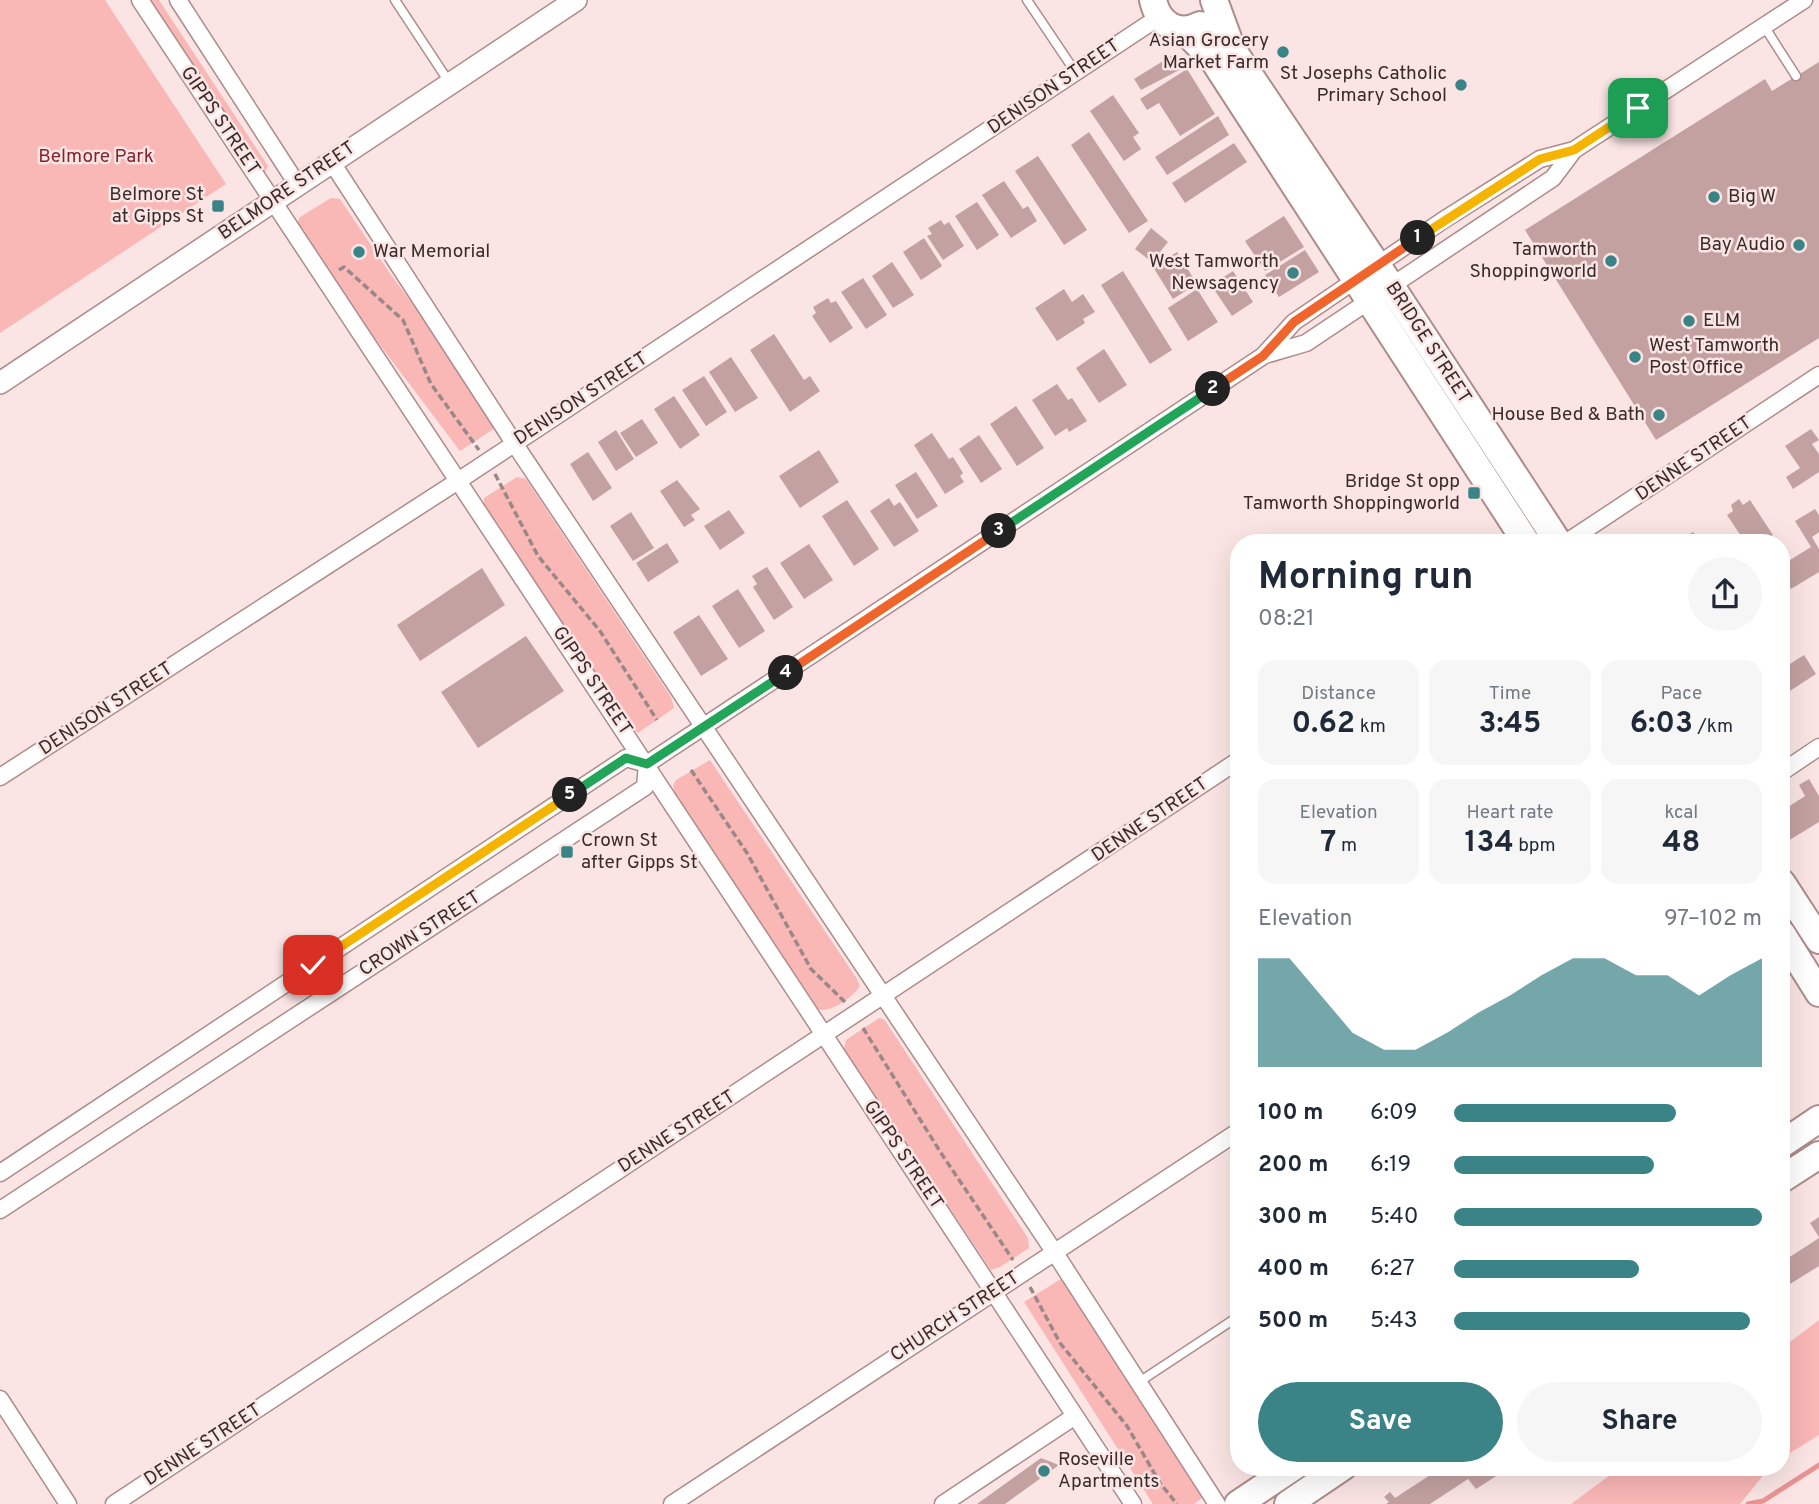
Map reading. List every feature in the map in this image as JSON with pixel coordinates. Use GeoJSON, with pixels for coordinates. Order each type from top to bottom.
{"type":"FeatureCollection","features":[{"type":"Feature","properties":{"kind":"main road"},"geometry":{"type":"LineString","coordinates":[[1184,30],[1203,23],[1214,0]]}},
{"type":"Feature","properties":{"kind":"main road","name":"BRIDGE STREET"},"geometry":{"type":"LineString","coordinates":[[1214,0],[1232,49],[1384,275],[1553,534]]}},
{"type":"Feature","properties":{"kind":"main road","name":"BRIDGE STREET"},"geometry":{"type":"LineString","coordinates":[[1156,8],[1165,23],[1184,30],[1214,61],[1520,534]]}},
{"type":"Feature","properties":{"kind":"main road"},"geometry":{"type":"LineString","coordinates":[[1790,895],[1819,940]]}},
{"type":"Feature","properties":{"kind":"main road"},"geometry":{"type":"LineString","coordinates":[[1790,947],[1819,993]]}},
{"type":"Feature","properties":{"kind":"main road"},"geometry":{"type":"LineString","coordinates":[[1790,1139],[1819,1119]]}},
{"type":"Feature","properties":{"kind":"main road"},"geometry":{"type":"LineString","coordinates":[[1790,1174],[1819,1154]]}},
{"type":"Feature","properties":{"kind":"main road"},"geometry":{"type":"LineString","coordinates":[[1238,1504],[1280,1476]]}},
{"type":"Feature","properties":{"kind":"main road"},"geometry":{"type":"LineString","coordinates":[[1288,1504],[1329,1476]]}},
{"type":"Feature","properties":{"kind":"street","name":"GIPPS STREET"},"geometry":{"type":"LineString","coordinates":[[140,0],[647,764],[823,1036],[995,1290],[1133,1504]]}},
{"type":"Feature","properties":{"kind":"street","name":"GIPPS STREET"},"geometry":{"type":"LineString","coordinates":[[177,0],[297,184]]}},
{"type":"Feature","properties":{"kind":"street","name":"BELMORE STREET"},"geometry":{"type":"LineString","coordinates":[[0,383],[576,0]]}},
{"type":"Feature","properties":{"kind":"street"},"geometry":{"type":"LineString","coordinates":[[647,764],[1263,356],[1294,322],[1362,290],[1540,159],[1574,150],[1804,0]]}},
{"type":"Feature","properties":{"kind":"street","name":"DENISON STREET"},"geometry":{"type":"LineString","coordinates":[[0,777],[458,481],[1076,73],[1156,8]]}},
{"type":"Feature","properties":{"kind":"street"},"geometry":{"type":"LineString","coordinates":[[1263,356],[1306,343],[1362,290],[1384,275],[1553,178],[1574,150]]}},
{"type":"Feature","properties":{"kind":"street"},"geometry":{"type":"LineString","coordinates":[[331,161],[514,443],[1055,1253],[1217,1504]]}},
{"type":"Feature","properties":{"kind":"street","name":"DENNE STREET"},"geometry":{"type":"LineString","coordinates":[[1579,534],[1819,375]]}},
{"type":"Feature","properties":{"kind":"street"},"geometry":{"type":"LineString","coordinates":[[1790,767],[1819,747]]}},
{"type":"Feature","properties":{"kind":"street","name":"CROWN STREET"},"geometry":{"type":"LineString","coordinates":[[0,1172],[626,758],[647,764],[645,787],[0,1210]]}},
{"type":"Feature","properties":{"kind":"street","name":"DENNE STREET"},"geometry":{"type":"LineString","coordinates":[[114,1504],[1230,766]]}},
{"type":"Feature","properties":{"kind":"street","name":"CHURCH STREET"},"geometry":{"type":"LineString","coordinates":[[673,1504],[1230,1137]]}},
{"type":"Feature","properties":{"kind":"street"},"geometry":{"type":"LineString","coordinates":[[0,1399],[68,1504]]}},
{"type":"Feature","properties":{"kind":"street"},"geometry":{"type":"LineString","coordinates":[[943,1504],[1075,1416]]}},
{"type":"Feature","properties":{"kind":"lane"},"geometry":{"type":"LineString","coordinates":[[395,0],[450,83]]}},
{"type":"Feature","properties":{"kind":"lane"},"geometry":{"type":"LineString","coordinates":[[1027,0],[1076,73]]}},
{"type":"Feature","properties":{"kind":"lane"},"geometry":{"type":"LineString","coordinates":[[1765,26],[1796,76]]}},
{"type":"Feature","properties":{"kind":"lane"},"geometry":{"type":"LineString","coordinates":[[1139,1382],[1230,1322]]}},
{"type":"Feature","properties":{"kind":"path"},"geometry":{"type":"LineString","coordinates":[[329,275],[344,267],[403,320],[431,384],[488,461],[538,556],[600,631],[657,720]]}},
{"type":"Feature","properties":{"kind":"path"},"geometry":{"type":"LineString","coordinates":[[691,770],[747,853],[811,969],[843,999],[1021,1273],[1060,1343],[1127,1426],[1175,1504]]}},
{"type":"Feature","properties":{"kind":"green space","name":"Belmore Park"},"geometry":{"type":"Polygon","coordinates":[[[0,0],[105,0],[226,184],[0,333],[0,0]]]}},
{"type":"Feature","properties":{"kind":"green space"},"geometry":{"type":"Polygon","coordinates":[[[148,0],[159,0],[268,166],[265,172],[261,172],[148,0]]]}},
{"type":"Feature","properties":{"kind":"green space"},"geometry":{"type":"Polygon","coordinates":[[[331,198],[340,199],[389,272],[501,424],[460,451],[340,292],[297,224],[300,217],[331,198]]]}},
{"type":"Feature","properties":{"kind":"green space"},"geometry":{"type":"Polygon","coordinates":[[[517,477],[526,479],[671,697],[674,708],[638,733],[628,724],[484,506],[484,498],[517,477]]]}},
{"type":"Feature","properties":{"kind":"green space"},"geometry":{"type":"Polygon","coordinates":[[[710,760],[857,979],[860,986],[857,990],[835,1007],[818,1009],[675,794],[673,786],[676,780],[710,760]]]}},
{"type":"Feature","properties":{"kind":"green space"},"geometry":{"type":"Polygon","coordinates":[[[879,1018],[884,1019],[1028,1238],[1029,1248],[1000,1267],[991,1270],[844,1049],[846,1040],[879,1018]]]}},
{"type":"Feature","properties":{"kind":"green space"},"geometry":{"type":"Polygon","coordinates":[[[1064,1277],[1205,1496],[1194,1504],[1153,1504],[1024,1302],[1064,1277]]]}},
{"type":"Feature","properties":{"kind":"green space"},"geometry":{"type":"Polygon","coordinates":[[[1819,1320],[1819,1435],[1790,1453],[1790,1342],[1819,1320]]]}},
{"type":"Feature","properties":{"kind":"green space"},"geometry":{"type":"Polygon","coordinates":[[[1609,1476],[1763,1476],[1740,1504],[1571,1504],[1609,1476]]]}},
{"type":"Feature","properties":{"kind":"building"},"geometry":{"type":"Polygon","coordinates":[[[1176,53],[1185,67],[1141,90],[1134,79],[1176,53]]]}},
{"type":"Feature","properties":{"kind":"building"},"geometry":{"type":"Polygon","coordinates":[[[1819,62],[1819,338],[1656,440],[1525,230],[1765,79],[1772,91],[1819,62]]]}},
{"type":"Feature","properties":{"kind":"building"},"geometry":{"type":"Polygon","coordinates":[[[1187,69],[1215,114],[1180,136],[1159,103],[1147,110],[1140,99],[1187,69]]]}},
{"type":"Feature","properties":{"kind":"building"},"geometry":{"type":"Polygon","coordinates":[[[1113,95],[1139,133],[1133,137],[1141,149],[1124,161],[1090,111],[1113,95]]]}},
{"type":"Feature","properties":{"kind":"building"},"geometry":{"type":"Polygon","coordinates":[[[1218,116],[1229,135],[1167,175],[1155,157],[1218,116]]]}},
{"type":"Feature","properties":{"kind":"building"},"geometry":{"type":"Polygon","coordinates":[[[1089,132],[1148,221],[1129,233],[1071,145],[1089,132]]]}},
{"type":"Feature","properties":{"kind":"building"},"geometry":{"type":"Polygon","coordinates":[[[1234,143],[1247,162],[1185,203],[1172,183],[1234,143]]]}},
{"type":"Feature","properties":{"kind":"building"},"geometry":{"type":"Polygon","coordinates":[[[1038,156],[1087,230],[1064,245],[1015,171],[1038,156]]]}},
{"type":"Feature","properties":{"kind":"building"},"geometry":{"type":"Polygon","coordinates":[[[1004,181],[1023,209],[1028,206],[1037,221],[1011,238],[982,195],[1004,181]]]}},
{"type":"Feature","properties":{"kind":"building"},"geometry":{"type":"Polygon","coordinates":[[[977,202],[999,235],[977,250],[955,216],[977,202]]]}},
{"type":"Feature","properties":{"kind":"building"},"geometry":{"type":"Polygon","coordinates":[[[1284,216],[1304,247],[1265,271],[1245,241],[1284,216]]]}},
{"type":"Feature","properties":{"kind":"building"},"geometry":{"type":"Polygon","coordinates":[[[941,220],[944,225],[949,222],[964,246],[943,260],[927,236],[932,234],[928,228],[941,220]]]}},
{"type":"Feature","properties":{"kind":"building"},"geometry":{"type":"Polygon","coordinates":[[[1151,228],[1168,242],[1152,262],[1135,249],[1151,228]]]}},
{"type":"Feature","properties":{"kind":"building"},"geometry":{"type":"Polygon","coordinates":[[[924,238],[942,266],[921,280],[903,252],[924,238]]]}},
{"type":"Feature","properties":{"kind":"building"},"geometry":{"type":"Polygon","coordinates":[[[1305,250],[1319,272],[1279,297],[1265,275],[1305,250]]]}},
{"type":"Feature","properties":{"kind":"building"},"geometry":{"type":"Polygon","coordinates":[[[1177,252],[1197,284],[1173,299],[1153,267],[1177,252]]]}},
{"type":"Feature","properties":{"kind":"building"},"geometry":{"type":"Polygon","coordinates":[[[892,262],[914,295],[893,308],[872,276],[892,262]]]}},
{"type":"Feature","properties":{"kind":"building"},"geometry":{"type":"Polygon","coordinates":[[[1123,271],[1172,350],[1150,364],[1101,285],[1123,271]]]}},
{"type":"Feature","properties":{"kind":"building"},"geometry":{"type":"Polygon","coordinates":[[[1233,271],[1253,302],[1232,316],[1211,285],[1233,271]]]}},
{"type":"Feature","properties":{"kind":"building"},"geometry":{"type":"Polygon","coordinates":[[[863,278],[887,315],[866,329],[841,292],[863,278]]]}},
{"type":"Feature","properties":{"kind":"building"},"geometry":{"type":"Polygon","coordinates":[[[1064,289],[1072,302],[1083,294],[1095,312],[1083,319],[1085,323],[1057,341],[1035,308],[1064,289]]]}},
{"type":"Feature","properties":{"kind":"building"},"geometry":{"type":"Polygon","coordinates":[[[1197,289],[1218,322],[1188,341],[1168,308],[1197,289]]]}},
{"type":"Feature","properties":{"kind":"building"},"geometry":{"type":"Polygon","coordinates":[[[828,298],[831,303],[836,301],[853,328],[830,343],[812,316],[816,313],[813,307],[828,298]]]}},
{"type":"Feature","properties":{"kind":"building"},"geometry":{"type":"Polygon","coordinates":[[[774,334],[804,380],[810,376],[820,391],[790,412],[750,350],[774,334]]]}},
{"type":"Feature","properties":{"kind":"building"},"geometry":{"type":"Polygon","coordinates":[[[1104,349],[1127,385],[1099,403],[1076,368],[1104,349]]]}},
{"type":"Feature","properties":{"kind":"building"},"geometry":{"type":"Polygon","coordinates":[[[731,357],[758,398],[735,412],[709,372],[731,357]]]}},
{"type":"Feature","properties":{"kind":"building"},"geometry":{"type":"Polygon","coordinates":[[[704,376],[727,412],[706,426],[682,390],[704,376]]]}},
{"type":"Feature","properties":{"kind":"building"},"geometry":{"type":"Polygon","coordinates":[[[1057,384],[1068,400],[1072,398],[1087,421],[1069,432],[1067,428],[1055,436],[1032,400],[1057,384]]]}},
{"type":"Feature","properties":{"kind":"building"},"geometry":{"type":"Polygon","coordinates":[[[674,396],[700,435],[680,449],[654,409],[674,396]]]}},
{"type":"Feature","properties":{"kind":"building"},"geometry":{"type":"Polygon","coordinates":[[[1016,406],[1044,448],[1017,466],[990,424],[1016,406]]]}},
{"type":"Feature","properties":{"kind":"building"},"geometry":{"type":"Polygon","coordinates":[[[642,419],[658,443],[636,457],[620,433],[642,419]]]}},
{"type":"Feature","properties":{"kind":"building"},"geometry":{"type":"Polygon","coordinates":[[[1811,429],[1819,440],[1812,444],[1819,454],[1819,472],[1793,489],[1786,477],[1800,468],[1785,446],[1811,429]]]}},
{"type":"Feature","properties":{"kind":"building"},"geometry":{"type":"Polygon","coordinates":[[[616,430],[634,459],[616,471],[598,442],[616,430]]]}},
{"type":"Feature","properties":{"kind":"building"},"geometry":{"type":"Polygon","coordinates":[[[932,433],[949,459],[953,457],[963,473],[960,476],[964,482],[945,494],[914,445],[932,433]]]}},
{"type":"Feature","properties":{"kind":"building"},"geometry":{"type":"Polygon","coordinates":[[[979,435],[1002,469],[981,483],[959,449],[979,435]]]}},
{"type":"Feature","properties":{"kind":"building"},"geometry":{"type":"Polygon","coordinates":[[[819,450],[839,482],[800,508],[779,476],[819,450]]]}},
{"type":"Feature","properties":{"kind":"building"},"geometry":{"type":"Polygon","coordinates":[[[588,452],[612,488],[593,501],[570,464],[588,452]]]}},
{"type":"Feature","properties":{"kind":"building"},"geometry":{"type":"Polygon","coordinates":[[[916,472],[938,506],[917,519],[895,485],[916,472]]]}},
{"type":"Feature","properties":{"kind":"building"},"geometry":{"type":"Polygon","coordinates":[[[677,480],[700,509],[691,515],[695,520],[684,527],[660,491],[677,480]]]}},
{"type":"Feature","properties":{"kind":"building"},"geometry":{"type":"Polygon","coordinates":[[[889,498],[894,506],[900,502],[919,531],[894,547],[870,511],[889,498]]]}},
{"type":"Feature","properties":{"kind":"building"},"geometry":{"type":"Polygon","coordinates":[[[1739,499],[1743,505],[1750,500],[1772,534],[1740,534],[1727,515],[1733,511],[1731,505],[1739,499]]]}},
{"type":"Feature","properties":{"kind":"building"},"geometry":{"type":"Polygon","coordinates":[[[847,500],[879,549],[854,566],[822,516],[847,500]]]}},
{"type":"Feature","properties":{"kind":"building"},"geometry":{"type":"Polygon","coordinates":[[[1815,509],[1819,515],[1819,532],[1812,537],[1819,549],[1819,572],[1791,589],[1790,560],[1811,547],[1795,521],[1815,509]]]}},
{"type":"Feature","properties":{"kind":"building"},"geometry":{"type":"Polygon","coordinates":[[[729,510],[745,533],[720,550],[704,526],[729,510]]]}},
{"type":"Feature","properties":{"kind":"building"},"geometry":{"type":"Polygon","coordinates":[[[631,512],[654,548],[633,561],[610,526],[631,512]]]}},
{"type":"Feature","properties":{"kind":"building"},"geometry":{"type":"Polygon","coordinates":[[[667,543],[679,562],[648,582],[636,563],[667,543]]]}},
{"type":"Feature","properties":{"kind":"building"},"geometry":{"type":"Polygon","coordinates":[[[809,544],[833,580],[804,599],[780,563],[809,544]]]}},
{"type":"Feature","properties":{"kind":"building"},"geometry":{"type":"Polygon","coordinates":[[[767,567],[793,607],[774,620],[753,587],[757,584],[752,576],[767,567]]]}},
{"type":"Feature","properties":{"kind":"building"},"geometry":{"type":"Polygon","coordinates":[[[482,568],[505,605],[420,661],[397,625],[482,568]]]}},
{"type":"Feature","properties":{"kind":"building"},"geometry":{"type":"Polygon","coordinates":[[[738,589],[765,631],[739,648],[712,606],[738,589]]]}},
{"type":"Feature","properties":{"kind":"building"},"geometry":{"type":"Polygon","coordinates":[[[699,615],[728,659],[701,676],[673,632],[699,615]]]}},
{"type":"Feature","properties":{"kind":"building"},"geometry":{"type":"Polygon","coordinates":[[[526,636],[564,691],[478,748],[441,692],[526,636]]]}},
{"type":"Feature","properties":{"kind":"building"},"geometry":{"type":"Polygon","coordinates":[[[1804,655],[1816,674],[1790,691],[1790,664],[1804,655]]]}},
{"type":"Feature","properties":{"kind":"building"},"geometry":{"type":"Polygon","coordinates":[[[1809,779],[1819,796],[1819,822],[1790,840],[1790,806],[1805,796],[1799,785],[1809,779]]]}},
{"type":"Feature","properties":{"kind":"building"},"geometry":{"type":"Polygon","coordinates":[[[1819,1217],[1819,1237],[1810,1223],[1819,1217]]]}},
{"type":"Feature","properties":{"kind":"building"},"geometry":{"type":"Polygon","coordinates":[[[1819,1238],[1819,1266],[1790,1284],[1790,1257],[1819,1238]]]}},
{"type":"Feature","properties":{"kind":"building"},"geometry":{"type":"Polygon","coordinates":[[[1041,1458],[1059,1465],[1005,1504],[977,1504],[1041,1458]]]}},
{"type":"Feature","properties":{"kind":"building"},"geometry":{"type":"Polygon","coordinates":[[[1429,1476],[1496,1476],[1476,1489],[1468,1479],[1430,1504],[1386,1504],[1389,1502],[1384,1497],[1390,1492],[1395,1498],[1429,1476]]]}},
{"type":"Feature","properties":{"kind":"waterway"},"geometry":{"type":"LineString","coordinates":[[1748,1504],[1763,1501],[1819,1465]]}},
{"type":"Feature","properties":{"kind":"place","name":"Asian Grocery Market Farm"},"geometry":{"type":"Point","coordinates":[1283,52]}},
{"type":"Feature","properties":{"kind":"place","name":"St Josephs Catholic Primary School"},"geometry":{"type":"Point","coordinates":[1461,85]}},
{"type":"Feature","properties":{"kind":"place","name":"Big W"},"geometry":{"type":"Point","coordinates":[1714,197]}},
{"type":"Feature","properties":{"kind":"place","name":"Belmore St at Gipps St"},"geometry":{"type":"Point","coordinates":[218,206]}},
{"type":"Feature","properties":{"kind":"place","name":"Bay Audio"},"geometry":{"type":"Point","coordinates":[1799,245]}},
{"type":"Feature","properties":{"kind":"place","name":"War Memorial"},"geometry":{"type":"Point","coordinates":[359,252]}},
{"type":"Feature","properties":{"kind":"place","name":"Tamworth Shoppingworld"},"geometry":{"type":"Point","coordinates":[1611,261]}},
{"type":"Feature","properties":{"kind":"place","name":"West Tamworth Newsagency"},"geometry":{"type":"Point","coordinates":[1293,273]}},
{"type":"Feature","properties":{"kind":"place","name":"ELM"},"geometry":{"type":"Point","coordinates":[1689,321]}},
{"type":"Feature","properties":{"kind":"place","name":"West Tamworth Post Office"},"geometry":{"type":"Point","coordinates":[1635,357]}},
{"type":"Feature","properties":{"kind":"place","name":"House Bed & Bath"},"geometry":{"type":"Point","coordinates":[1659,415]}},
{"type":"Feature","properties":{"kind":"place","name":"Bridge St opp Tamworth Shoppingworld"},"geometry":{"type":"Point","coordinates":[1474,493]}},
{"type":"Feature","properties":{"kind":"place","name":"Crown St after Gipps St"},"geometry":{"type":"Point","coordinates":[567,852]}},
{"type":"Feature","properties":{"kind":"place","name":"Roseville Apartments"},"geometry":{"type":"Point","coordinates":[1044,1471]}},
{"type":"Feature","properties":{"kind":"route"},"geometry":{"type":"LineString","coordinates":[[313,965],[626,758],[647,764],[676,746],[1263,356],[1294,322],[1442,221],[1540,159],[1574,150],[1638,108]]}}]}
